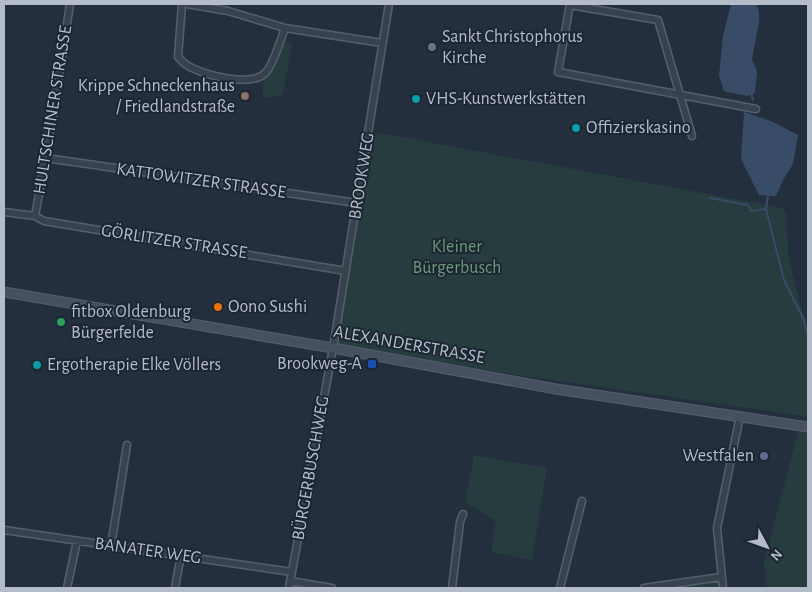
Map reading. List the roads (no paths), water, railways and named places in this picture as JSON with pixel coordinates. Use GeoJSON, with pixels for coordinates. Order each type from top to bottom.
{"type":"FeatureCollection","features":[{"type":"Feature","properties":{"kind":"main road","name":"ALEXANDERSTRASSE"},"geometry":{"type":"LineString","coordinates":[[4,292],[333,348],[556,389],[808,427]]}},
{"type":"Feature","properties":{"kind":"street","name":"HULTSCHINER STRASSE"},"geometry":{"type":"LineString","coordinates":[[35,216],[70,4]]}},
{"type":"Feature","properties":{"kind":"street"},"geometry":{"type":"LineString","coordinates":[[182,4],[178,57],[190,67],[234,80],[258,78],[268,70],[285,28]]}},
{"type":"Feature","properties":{"kind":"street"},"geometry":{"type":"LineString","coordinates":[[188,4],[228,11],[285,28],[382,43]]}},
{"type":"Feature","properties":{"kind":"street","name":"BROOKWEG"},"geometry":{"type":"LineString","coordinates":[[333,348],[389,4]]}},
{"type":"Feature","properties":{"kind":"street"},"geometry":{"type":"LineString","coordinates":[[692,136],[681,95],[658,20],[570,4],[558,72],[681,95],[756,109]]}},
{"type":"Feature","properties":{"kind":"street","name":"KATTOWITZER STRASSE"},"geometry":{"type":"LineString","coordinates":[[46,158],[357,204]]}},
{"type":"Feature","properties":{"kind":"street","name":"GÖRLITZER STRASSE"},"geometry":{"type":"LineString","coordinates":[[4,212],[35,216],[44,221],[346,271]]}},
{"type":"Feature","properties":{"kind":"street","name":"BÜRGERBUSCHWEG"},"geometry":{"type":"LineString","coordinates":[[289,585],[333,348]]}},
{"type":"Feature","properties":{"kind":"street"},"geometry":{"type":"LineString","coordinates":[[723,588],[717,528],[740,416]]}},
{"type":"Feature","properties":{"kind":"street"},"geometry":{"type":"LineString","coordinates":[[111,546],[127,445]]}},
{"type":"Feature","properties":{"kind":"street"},"geometry":{"type":"LineString","coordinates":[[560,588],[582,501]]}},
{"type":"Feature","properties":{"kind":"street"},"geometry":{"type":"LineString","coordinates":[[452,588],[460,522],[463,514]]}},
{"type":"Feature","properties":{"kind":"street","name":"BANATER WEG"},"geometry":{"type":"LineString","coordinates":[[4,530],[292,572]]}},
{"type":"Feature","properties":{"kind":"street"},"geometry":{"type":"LineString","coordinates":[[67,588],[77,541]]}},
{"type":"Feature","properties":{"kind":"street"},"geometry":{"type":"LineString","coordinates":[[175,588],[181,556]]}},
{"type":"Feature","properties":{"kind":"street"},"geometry":{"type":"LineString","coordinates":[[644,588],[670,587],[721,577]]}},
{"type":"Feature","properties":{"kind":"street"},"geometry":{"type":"LineString","coordinates":[[289,585],[332,588]]}},
{"type":"Feature","properties":{"kind":"water"},"geometry":{"type":"Polygon","coordinates":[[[731,4],[755,4],[759,10],[759,22],[752,59],[757,72],[755,93],[747,96],[724,91],[719,76],[723,36],[731,4]]]}},
{"type":"Feature","properties":{"kind":"water"},"geometry":{"type":"Polygon","coordinates":[[[744,112],[771,121],[798,135],[793,164],[776,196],[759,195],[741,159],[744,112]]]}},
{"type":"Feature","properties":{"kind":"waterway"},"geometry":{"type":"LineString","coordinates":[[751,92],[753,100]]}},
{"type":"Feature","properties":{"kind":"waterway"},"geometry":{"type":"LineString","coordinates":[[768,195],[766,209],[784,280],[804,320],[808,337]]}},
{"type":"Feature","properties":{"kind":"waterway"},"geometry":{"type":"LineString","coordinates":[[710,198],[748,205],[751,211],[765,209]]}},
{"type":"Feature","properties":{"kind":"place","name":"Sankt Christophorus Kirche"},"geometry":{"type":"Point","coordinates":[432,47]}},
{"type":"Feature","properties":{"kind":"place","name":"Krippe Schneckenhaus / Friedlandstraße"},"geometry":{"type":"Point","coordinates":[245,96]}},
{"type":"Feature","properties":{"kind":"place","name":"VHS-Kunstwerkstätten"},"geometry":{"type":"Point","coordinates":[416,99]}},
{"type":"Feature","properties":{"kind":"place","name":"Offizierskasino"},"geometry":{"type":"Point","coordinates":[576,128]}},
{"type":"Feature","properties":{"kind":"place","name":"Oono Sushi"},"geometry":{"type":"Point","coordinates":[218,307]}},
{"type":"Feature","properties":{"kind":"place","name":"fitbox Oldenburg Bürgerfelde"},"geometry":{"type":"Point","coordinates":[61,322]}},
{"type":"Feature","properties":{"kind":"place","name":"Brookweg-A"},"geometry":{"type":"Point","coordinates":[372,364]}},
{"type":"Feature","properties":{"kind":"place","name":"Ergotherapie Elke Völlers"},"geometry":{"type":"Point","coordinates":[37,365]}},
{"type":"Feature","properties":{"kind":"place","name":"Westfalen"},"geometry":{"type":"Point","coordinates":[764,456]}},
{"type":"Feature","properties":{"kind":"park label","name":"Kleiner Bürgerbusch"},"geometry":{"type":"Point","coordinates":[457,257]}}]}
